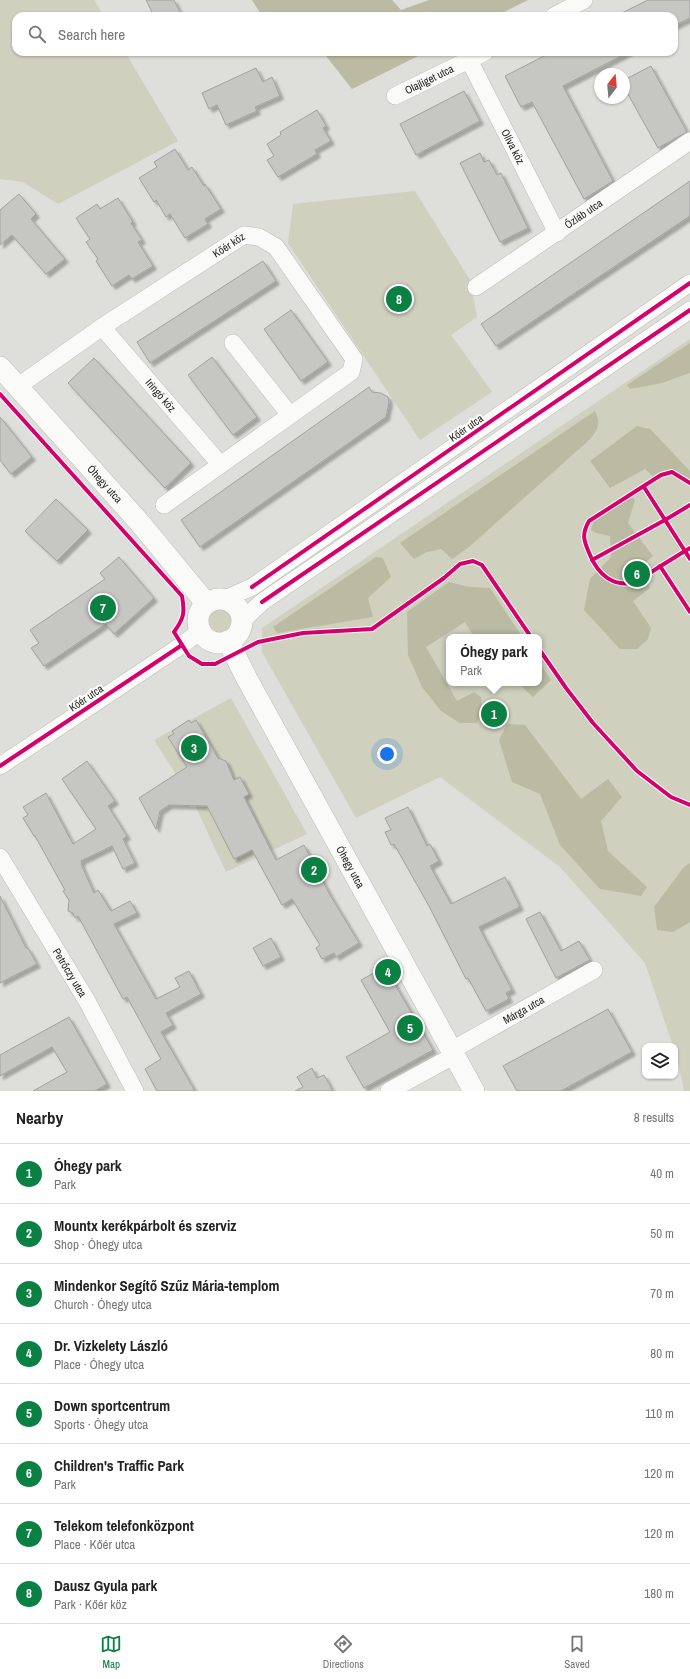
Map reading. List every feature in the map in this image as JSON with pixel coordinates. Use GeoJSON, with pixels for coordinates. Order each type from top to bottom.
{"type":"FeatureCollection","features":[{"type":"Feature","properties":{"kind":"street"},"geometry":{"type":"LineString","coordinates":[[562,12],[584,0]]}},
{"type":"Feature","properties":{"kind":"street","name":"Olajliget utca"},"geometry":{"type":"LineString","coordinates":[[395,96],[477,56]]}},
{"type":"Feature","properties":{"kind":"street","name":"Olíva köz"},"geometry":{"type":"LineString","coordinates":[[469,60],[557,233]]}},
{"type":"Feature","properties":{"kind":"street","name":"Őzláb utca"},"geometry":{"type":"LineString","coordinates":[[476,287],[690,141]]}},
{"type":"Feature","properties":{"kind":"street","name":"Kőér köz"},"geometry":{"type":"LineString","coordinates":[[17,387],[102,327],[244,235],[259,237],[276,247],[354,359],[351,372],[164,505]]}},
{"type":"Feature","properties":{"kind":"street","name":"Kőér utca"},"geometry":{"type":"LineString","coordinates":[[215,601],[252,587],[690,283]]}},
{"type":"Feature","properties":{"kind":"street"},"geometry":{"type":"LineString","coordinates":[[215,601],[199,613],[198,623],[200,631],[207,639],[216,643],[228,641],[235,636],[240,629],[242,620],[262,602],[690,310]]}},
{"type":"Feature","properties":{"kind":"street","name":"Iringó köz"},"geometry":{"type":"LineString","coordinates":[[102,327],[220,464]]}},
{"type":"Feature","properties":{"kind":"street"},"geometry":{"type":"LineString","coordinates":[[233,343],[290,415]]}},
{"type":"Feature","properties":{"kind":"street","name":"Óhegy utca"},"geometry":{"type":"LineString","coordinates":[[0,367],[140,523],[215,601],[238,607],[242,620]]}},
{"type":"Feature","properties":{"kind":"street","name":"Kőér utca"},"geometry":{"type":"LineString","coordinates":[[0,766],[182,645],[200,631]]}},
{"type":"Feature","properties":{"kind":"street","name":"Óhegy utca"},"geometry":{"type":"LineString","coordinates":[[228,641],[247,679],[474,1091]]}},
{"type":"Feature","properties":{"kind":"street","name":"Petrőczy utca"},"geometry":{"type":"LineString","coordinates":[[0,857],[87,1001],[135,1091]]}},
{"type":"Feature","properties":{"kind":"street","name":"Márga utca"},"geometry":{"type":"LineString","coordinates":[[389,1091],[594,970]]}},
{"type":"Feature","properties":{"kind":"green space"},"geometry":{"type":"Polygon","coordinates":[[[0,0],[94,0],[102,12],[12,12],[12,56],[127,56],[178,141],[58,204],[23,182],[0,179],[0,0]]]}},
{"type":"Feature","properties":{"kind":"green space"},"geometry":{"type":"Polygon","coordinates":[[[252,0],[392,0],[401,10],[429,0],[528,0],[504,12],[260,12],[252,0]]]}},
{"type":"Feature","properties":{"kind":"green space"},"geometry":{"type":"Polygon","coordinates":[[[326,56],[418,56],[352,89],[326,56]]]}},
{"type":"Feature","properties":{"kind":"green space"},"geometry":{"type":"Polygon","coordinates":[[[415,191],[470,280],[477,317],[451,335],[492,392],[420,440],[288,243],[293,204],[415,191]]]}},
{"type":"Feature","properties":{"kind":"green space"},"geometry":{"type":"Polygon","coordinates":[[[690,339],[690,1091],[684,1091],[678,1061],[678,1043],[672,1043],[645,963],[560,867],[440,777],[356,818],[262,652],[262,628],[690,339]]]}},
{"type":"Feature","properties":{"kind":"green space"},"geometry":{"type":"Polygon","coordinates":[[[690,343],[690,373],[662,383],[630,389],[627,385],[690,343]]]}},
{"type":"Feature","properties":{"kind":"green space"},"geometry":{"type":"Polygon","coordinates":[[[595,411],[598,421],[597,428],[587,442],[469,547],[452,559],[441,549],[427,552],[414,559],[400,543],[595,411]]]}},
{"type":"Feature","properties":{"kind":"green space"},"geometry":{"type":"Polygon","coordinates":[[[637,426],[650,429],[690,471],[690,480],[681,474],[668,470],[653,476],[645,469],[610,488],[590,461],[637,426]]]}},
{"type":"Feature","properties":{"kind":"green space"},"geometry":{"type":"Polygon","coordinates":[[[628,493],[635,500],[628,523],[653,556],[640,567],[650,588],[633,601],[651,628],[648,639],[637,649],[620,649],[584,610],[590,579],[611,557],[610,536],[596,533],[591,530],[595,517],[628,493]]]}},
{"type":"Feature","properties":{"kind":"green space"},"geometry":{"type":"Polygon","coordinates":[[[376,557],[383,558],[391,577],[368,598],[373,617],[277,633],[273,627],[376,557]]]}},
{"type":"Feature","properties":{"kind":"green space"},"geometry":{"type":"Polygon","coordinates":[[[449,582],[469,587],[490,588],[520,634],[472,634],[465,622],[426,647],[446,682],[446,686],[448,686],[457,701],[474,692],[481,697],[482,711],[477,723],[460,723],[441,711],[422,687],[408,655],[407,612],[449,582]]]}},
{"type":"Feature","properties":{"kind":"green space"},"geometry":{"type":"Polygon","coordinates":[[[220,607],[229,611],[233,620],[229,629],[220,633],[211,629],[207,620],[211,611],[220,607]]]}},
{"type":"Feature","properties":{"kind":"green space"},"geometry":{"type":"Polygon","coordinates":[[[542,666],[551,680],[533,697],[521,686],[542,686],[542,666]]]}},
{"type":"Feature","properties":{"kind":"green space"},"geometry":{"type":"Polygon","coordinates":[[[231,698],[307,834],[226,872],[193,801],[154,740],[231,698]]]}},
{"type":"Feature","properties":{"kind":"green space"},"geometry":{"type":"Polygon","coordinates":[[[507,724],[525,725],[581,799],[608,779],[622,797],[601,821],[608,851],[647,887],[641,896],[600,889],[560,845],[540,794],[512,782],[499,740],[507,724]]]}},
{"type":"Feature","properties":{"kind":"green space"},"geometry":{"type":"Polygon","coordinates":[[[690,863],[690,922],[673,932],[657,930],[654,907],[684,867],[690,863]]]}},
{"type":"Feature","properties":{"kind":"building"},"geometry":{"type":"Polygon","coordinates":[[[146,0],[174,0],[180,12],[152,12],[146,0]]]}},
{"type":"Feature","properties":{"kind":"building"},"geometry":{"type":"Polygon","coordinates":[[[648,0],[690,0],[690,18],[678,24],[678,12],[624,12],[648,0]]]}},
{"type":"Feature","properties":{"kind":"building"},"geometry":{"type":"Polygon","coordinates":[[[544,56],[621,56],[598,68],[594,68],[594,70],[563,86],[613,181],[584,199],[532,102],[521,107],[505,76],[544,56]]]}},
{"type":"Feature","properties":{"kind":"building"},"geometry":{"type":"Polygon","coordinates":[[[651,66],[687,132],[658,148],[630,98],[630,77],[651,66]]]}},
{"type":"Feature","properties":{"kind":"building"},"geometry":{"type":"Polygon","coordinates":[[[256,68],[263,82],[272,77],[280,96],[255,107],[257,111],[226,125],[217,105],[209,109],[202,93],[256,68]]]}},
{"type":"Feature","properties":{"kind":"building"},"geometry":{"type":"Polygon","coordinates":[[[464,91],[480,121],[416,155],[400,124],[464,91]]]}},
{"type":"Feature","properties":{"kind":"building"},"geometry":{"type":"Polygon","coordinates":[[[317,110],[326,126],[323,128],[331,141],[315,150],[317,154],[278,177],[267,160],[274,156],[267,144],[281,135],[280,132],[317,110]]]}},
{"type":"Feature","properties":{"kind":"building"},"geometry":{"type":"Polygon","coordinates":[[[175,149],[188,170],[192,167],[221,209],[205,219],[208,224],[185,238],[170,214],[166,217],[156,200],[154,202],[139,178],[157,167],[154,162],[175,149]]]}},
{"type":"Feature","properties":{"kind":"building"},"geometry":{"type":"Polygon","coordinates":[[[480,153],[484,162],[489,160],[497,175],[501,173],[528,228],[500,242],[460,163],[480,153]]]}},
{"type":"Feature","properties":{"kind":"building"},"geometry":{"type":"Polygon","coordinates":[[[690,181],[690,216],[496,346],[481,324],[690,181]]]}},
{"type":"Feature","properties":{"kind":"building"},"geometry":{"type":"Polygon","coordinates":[[[19,194],[36,214],[31,219],[65,259],[46,274],[12,235],[0,245],[0,210],[19,194]]]}},
{"type":"Feature","properties":{"kind":"building"},"geometry":{"type":"Polygon","coordinates":[[[118,198],[142,240],[138,242],[153,266],[132,279],[129,275],[112,286],[96,261],[98,259],[86,242],[90,239],[76,218],[97,204],[100,209],[118,198]]]}},
{"type":"Feature","properties":{"kind":"building"},"geometry":{"type":"Polygon","coordinates":[[[263,261],[276,281],[150,363],[137,342],[263,261]]]}},
{"type":"Feature","properties":{"kind":"building"},"geometry":{"type":"Polygon","coordinates":[[[291,310],[328,362],[301,381],[264,329],[291,310]]]}},
{"type":"Feature","properties":{"kind":"building"},"geometry":{"type":"Polygon","coordinates":[[[212,357],[257,417],[233,435],[188,375],[212,357]]]}},
{"type":"Feature","properties":{"kind":"building"},"geometry":{"type":"Polygon","coordinates":[[[94,358],[191,463],[165,488],[68,383],[94,358]]]}},
{"type":"Feature","properties":{"kind":"building"},"geometry":{"type":"Polygon","coordinates":[[[369,387],[372,392],[381,393],[388,397],[389,402],[386,417],[200,547],[181,520],[369,387]]]}},
{"type":"Feature","properties":{"kind":"building"},"geometry":{"type":"Polygon","coordinates":[[[0,417],[32,457],[11,474],[0,460],[0,417]]]}},
{"type":"Feature","properties":{"kind":"building"},"geometry":{"type":"Polygon","coordinates":[[[56,499],[88,530],[57,561],[25,531],[56,499]]]}},
{"type":"Feature","properties":{"kind":"building"},"geometry":{"type":"Polygon","coordinates":[[[119,557],[154,598],[114,634],[106,624],[44,666],[31,648],[39,643],[30,630],[105,579],[100,573],[119,557]]]}},
{"type":"Feature","properties":{"kind":"building"},"geometry":{"type":"Polygon","coordinates":[[[189,720],[191,723],[196,720],[218,758],[226,761],[234,780],[240,777],[249,794],[244,797],[276,860],[304,845],[329,893],[359,943],[336,957],[334,953],[322,959],[316,948],[320,945],[292,899],[282,905],[252,850],[234,859],[207,806],[169,805],[160,811],[156,829],[139,798],[187,767],[168,737],[174,734],[172,731],[189,720]]]}},
{"type":"Feature","properties":{"kind":"building"},"geometry":{"type":"Polygon","coordinates":[[[87,761],[115,801],[108,806],[127,836],[123,839],[135,863],[123,869],[112,846],[81,861],[81,864],[94,893],[98,890],[111,911],[130,901],[137,913],[114,924],[156,999],[180,987],[175,978],[189,971],[201,994],[166,1013],[173,1025],[161,1032],[195,1091],[157,1091],[145,1069],[161,1059],[127,997],[123,999],[78,916],[75,918],[73,913],[68,911],[69,900],[63,891],[65,890],[35,836],[23,818],[28,815],[23,807],[46,793],[73,844],[96,829],[62,779],[87,761]]]}},
{"type":"Feature","properties":{"kind":"building"},"geometry":{"type":"Polygon","coordinates":[[[408,807],[427,846],[430,844],[439,861],[430,866],[451,904],[505,877],[520,907],[479,927],[512,990],[506,993],[509,999],[486,1011],[468,978],[466,979],[429,906],[394,844],[391,845],[385,832],[391,830],[385,818],[408,807]]]}},
{"type":"Feature","properties":{"kind":"building"},"geometry":{"type":"Polygon","coordinates":[[[0,896],[26,948],[28,948],[37,964],[0,983],[0,896]]]}},
{"type":"Feature","properties":{"kind":"building"},"geometry":{"type":"Polygon","coordinates":[[[540,912],[561,951],[579,941],[590,960],[556,978],[526,919],[540,912]]]}},
{"type":"Feature","properties":{"kind":"building"},"geometry":{"type":"Polygon","coordinates":[[[271,938],[281,957],[263,966],[253,948],[271,938]]]}},
{"type":"Feature","properties":{"kind":"building"},"geometry":{"type":"Polygon","coordinates":[[[385,967],[433,1050],[364,1088],[346,1057],[390,1032],[361,980],[385,967]]]}},
{"type":"Feature","properties":{"kind":"building"},"geometry":{"type":"Polygon","coordinates":[[[608,1009],[632,1052],[561,1091],[517,1091],[503,1066],[608,1009]]]}},
{"type":"Feature","properties":{"kind":"building"},"geometry":{"type":"Polygon","coordinates":[[[69,1017],[107,1084],[95,1091],[33,1091],[67,1072],[52,1047],[0,1076],[0,1055],[69,1017]]]}},
{"type":"Feature","properties":{"kind":"building"},"geometry":{"type":"Polygon","coordinates":[[[312,1068],[317,1078],[324,1075],[333,1091],[295,1091],[303,1087],[297,1077],[312,1068]]]}},
{"type":"Feature","properties":{"kind":"cycle path"},"geometry":{"type":"LineString","coordinates":[[252,587],[690,283]]}},
{"type":"Feature","properties":{"kind":"cycle path"},"geometry":{"type":"LineString","coordinates":[[262,602],[690,310]]}},
{"type":"Feature","properties":{"kind":"cycle path"},"geometry":{"type":"LineString","coordinates":[[0,394],[182,596],[183,615],[174,632],[189,656],[202,664],[215,664],[258,642],[303,633],[372,629],[444,578],[460,564],[473,561],[482,565],[529,634]]}},
{"type":"Feature","properties":{"kind":"cycle path"},"geometry":{"type":"LineString","coordinates":[[690,483],[672,472],[661,475],[589,521],[584,534],[586,546],[597,568],[607,578],[620,583],[638,581],[690,548]]}},
{"type":"Feature","properties":{"kind":"cycle path"},"geometry":{"type":"LineString","coordinates":[[644,487],[690,559]]}},
{"type":"Feature","properties":{"kind":"cycle path"},"geometry":{"type":"LineString","coordinates":[[592,560],[690,505]]}},
{"type":"Feature","properties":{"kind":"cycle path"},"geometry":{"type":"LineString","coordinates":[[660,566],[690,612]]}},
{"type":"Feature","properties":{"kind":"cycle path"},"geometry":{"type":"LineString","coordinates":[[0,766],[182,645]]}},
{"type":"Feature","properties":{"kind":"cycle path"},"geometry":{"type":"LineString","coordinates":[[542,653],[593,723],[637,771],[671,797],[690,805]]}},
{"type":"Feature","properties":{"kind":"place","name":"Dausz Gyula park"},"geometry":{"type":"Point","coordinates":[399,299]}},
{"type":"Feature","properties":{"kind":"place","name":"Children's Traffic Park"},"geometry":{"type":"Point","coordinates":[637,574]}},
{"type":"Feature","properties":{"kind":"place","name":"Telekom telefonközpont"},"geometry":{"type":"Point","coordinates":[103,608]}},
{"type":"Feature","properties":{"kind":"place","name":"Óhegy park"},"geometry":{"type":"Point","coordinates":[494,714]}},
{"type":"Feature","properties":{"kind":"place","name":"Mindenkor Segítő Szűz Mária-templom"},"geometry":{"type":"Point","coordinates":[194,748]}},
{"type":"Feature","properties":{"kind":"place","name":"Mountx kerékpárbolt és szerviz"},"geometry":{"type":"Point","coordinates":[314,870]}},
{"type":"Feature","properties":{"kind":"place","name":"Dr. Vizkelety László"},"geometry":{"type":"Point","coordinates":[388,972]}},
{"type":"Feature","properties":{"kind":"place","name":"Down sportcentrum"},"geometry":{"type":"Point","coordinates":[410,1028]}}]}
